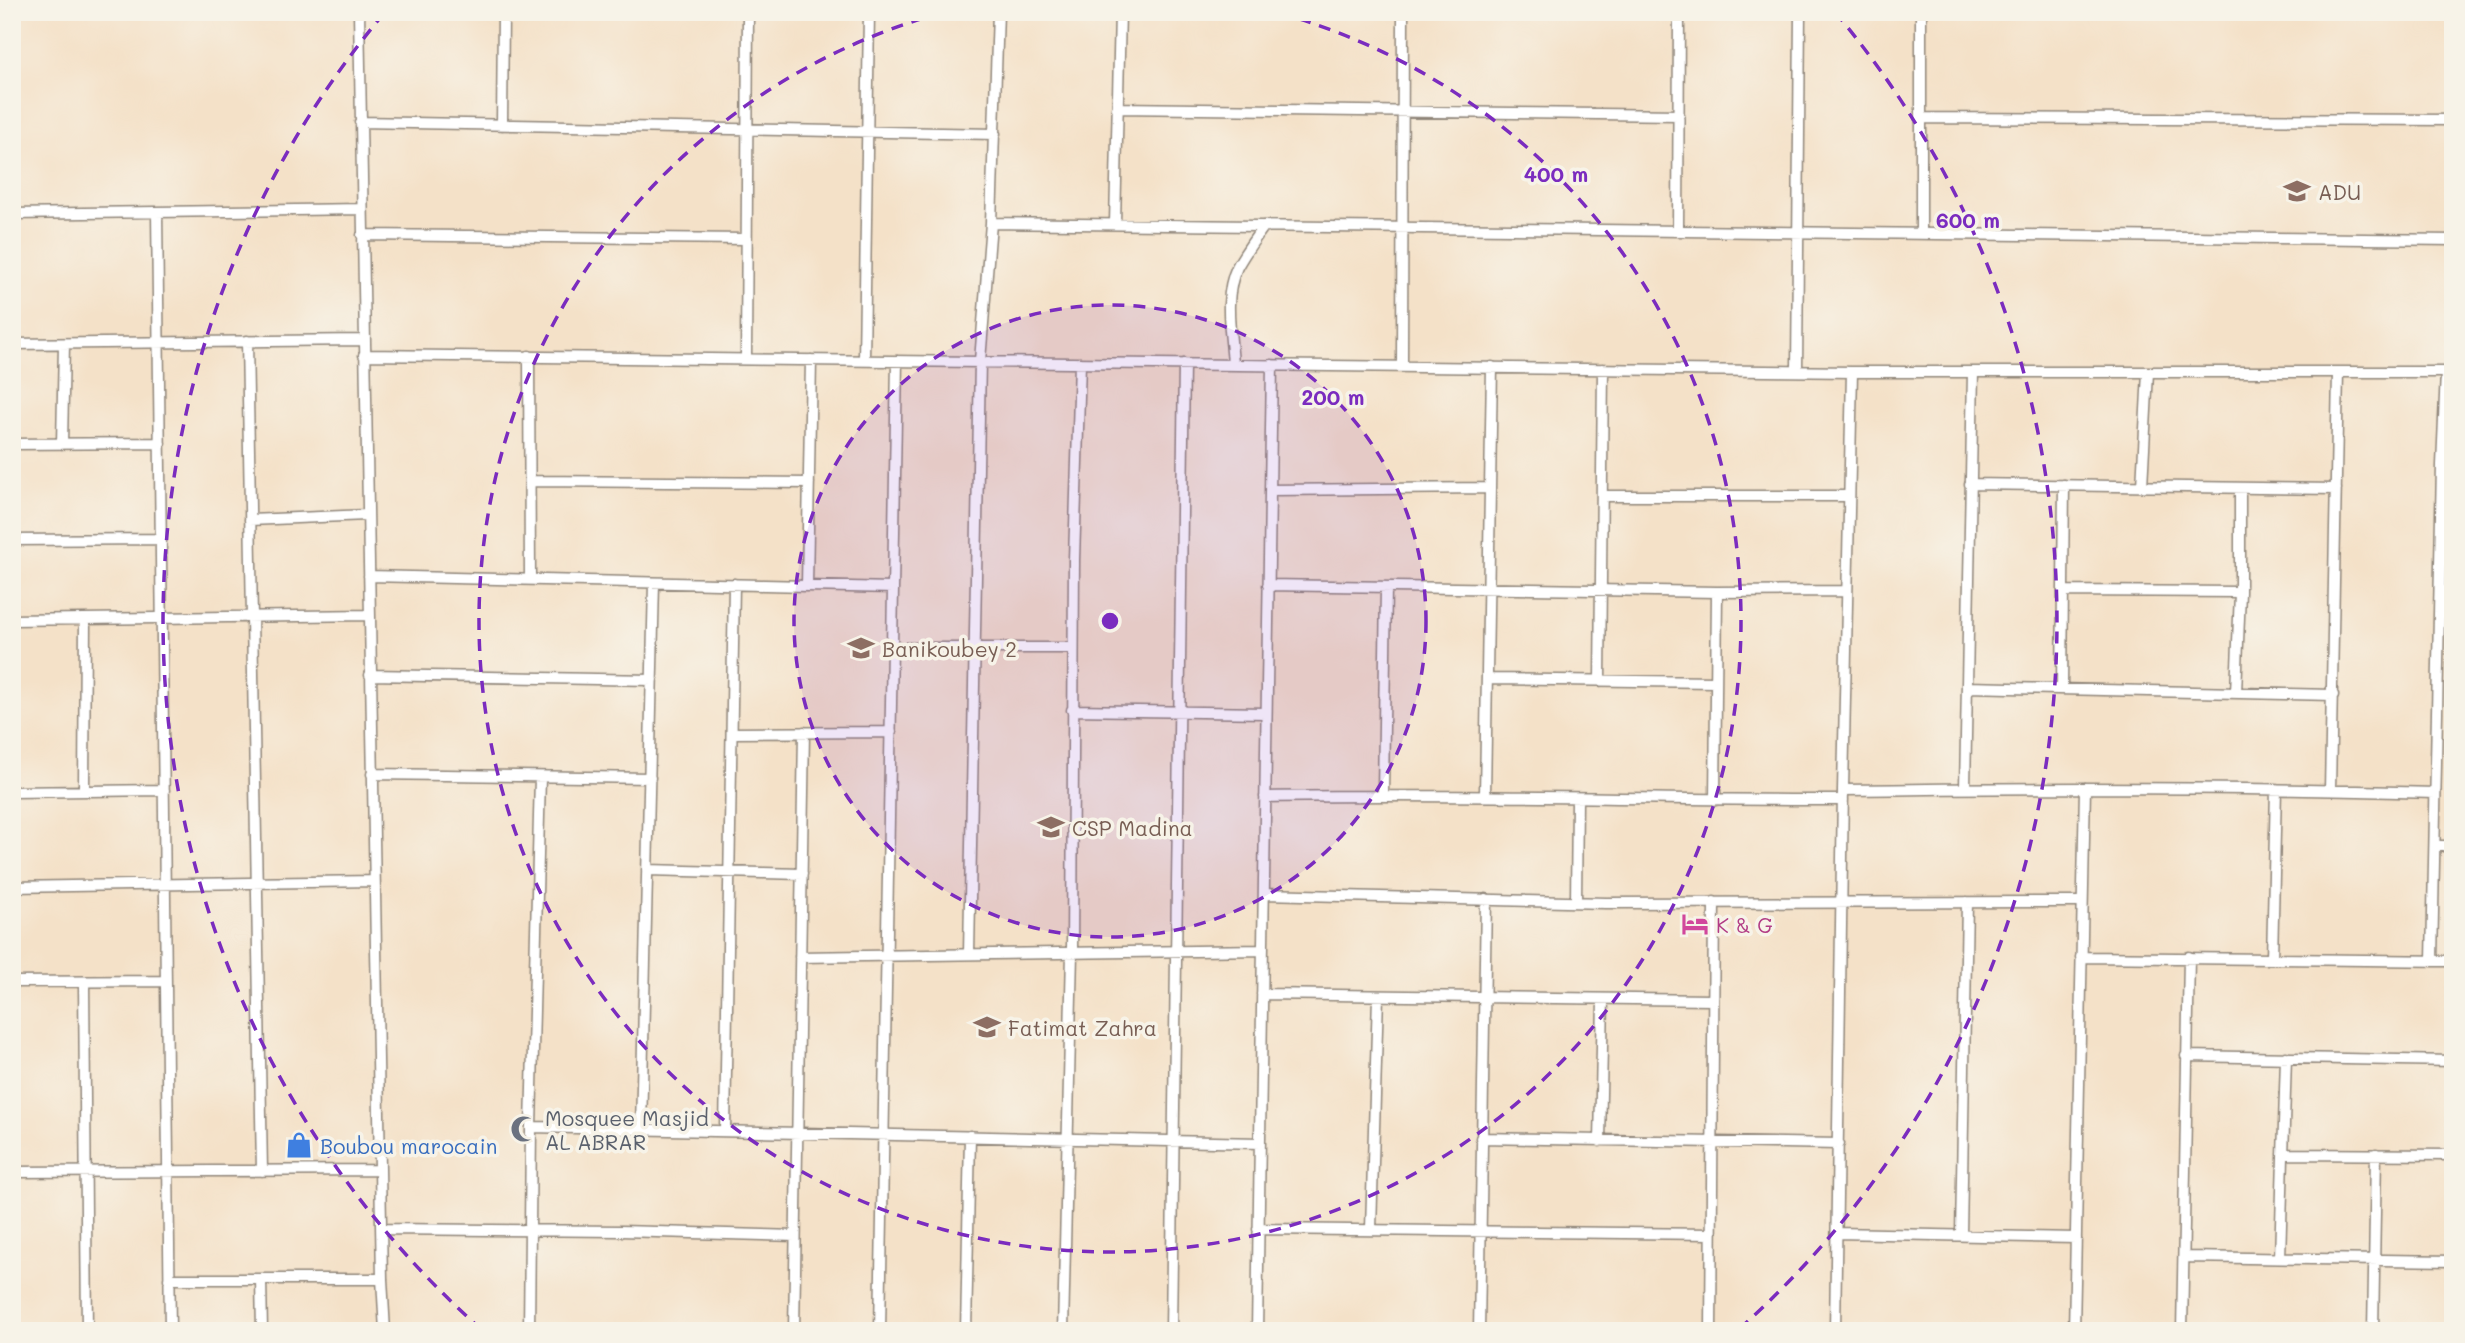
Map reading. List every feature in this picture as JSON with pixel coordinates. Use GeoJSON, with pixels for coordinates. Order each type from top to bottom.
{"type":"FeatureCollection","features":[{"type":"Feature","properties":{"kind":"street"},"geometry":{"type":"LineString","coordinates":[[359,12],[374,881],[385,1331]]}},
{"type":"Feature","properties":{"kind":"street"},"geometry":{"type":"LineString","coordinates":[[502,125],[503,12]]}},
{"type":"Feature","properties":{"kind":"street"},"geometry":{"type":"LineString","coordinates":[[746,359],[748,12]]}},
{"type":"Feature","properties":{"kind":"street"},"geometry":{"type":"LineString","coordinates":[[864,360],[869,12]]}},
{"type":"Feature","properties":{"kind":"street"},"geometry":{"type":"LineString","coordinates":[[969,954],[980,362],[991,223],[998,12]]}},
{"type":"Feature","properties":{"kind":"street"},"geometry":{"type":"LineString","coordinates":[[1115,223],[1120,12]]}},
{"type":"Feature","properties":{"kind":"street"},"geometry":{"type":"LineString","coordinates":[[1402,366],[1403,12]]}},
{"type":"Feature","properties":{"kind":"street"},"geometry":{"type":"LineString","coordinates":[[1678,231],[1679,12]]}},
{"type":"Feature","properties":{"kind":"street"},"geometry":{"type":"LineString","coordinates":[[1797,371],[1800,12]]}},
{"type":"Feature","properties":{"kind":"street"},"geometry":{"type":"LineString","coordinates":[[1921,12],[1921,234]]}},
{"type":"Feature","properties":{"kind":"street"},"geometry":{"type":"LineString","coordinates":[[1117,108],[1679,116]]}},
{"type":"Feature","properties":{"kind":"street"},"geometry":{"type":"LineString","coordinates":[[1922,118],[2453,120]]}},
{"type":"Feature","properties":{"kind":"street"},"geometry":{"type":"LineString","coordinates":[[360,122],[995,134]]}},
{"type":"Feature","properties":{"kind":"street"},"geometry":{"type":"LineString","coordinates":[[12,214],[362,209]]}},
{"type":"Feature","properties":{"kind":"street"},"geometry":{"type":"LineString","coordinates":[[157,212],[170,1331]]}},
{"type":"Feature","properties":{"kind":"street"},"geometry":{"type":"LineString","coordinates":[[991,223],[2453,240]]}},
{"type":"Feature","properties":{"kind":"street"},"geometry":{"type":"LineString","coordinates":[[1233,364],[1228,301],[1231,285],[1237,268],[1264,226]]}},
{"type":"Feature","properties":{"kind":"street"},"geometry":{"type":"LineString","coordinates":[[362,235],[746,239]]}},
{"type":"Feature","properties":{"kind":"street"},"geometry":{"type":"LineString","coordinates":[[12,344],[364,340]]}},
{"type":"Feature","properties":{"kind":"street"},"geometry":{"type":"LineString","coordinates":[[247,341],[262,1171]]}},
{"type":"Feature","properties":{"kind":"street"},"geometry":{"type":"LineString","coordinates":[[62,444],[64,344]]}},
{"type":"Feature","properties":{"kind":"street"},"geometry":{"type":"LineString","coordinates":[[364,355],[1852,372],[2450,372],[2435,793],[2432,961]]}},
{"type":"Feature","properties":{"kind":"street"},"geometry":{"type":"LineString","coordinates":[[529,356],[530,578]]}},
{"type":"Feature","properties":{"kind":"street"},"geometry":{"type":"LineString","coordinates":[[807,586],[811,360]]}},
{"type":"Feature","properties":{"kind":"street"},"geometry":{"type":"LineString","coordinates":[[880,1331],[897,360]]}},
{"type":"Feature","properties":{"kind":"street"},"geometry":{"type":"LineString","coordinates":[[1063,1331],[1072,953],[1072,710],[1080,363]]}},
{"type":"Feature","properties":{"kind":"street"},"geometry":{"type":"LineString","coordinates":[[1171,1331],[1184,364]]}},
{"type":"Feature","properties":{"kind":"street"},"geometry":{"type":"LineString","coordinates":[[1256,1331],[1272,365]]}},
{"type":"Feature","properties":{"kind":"street"},"geometry":{"type":"LineString","coordinates":[[1485,795],[1492,367]]}},
{"type":"Feature","properties":{"kind":"street"},"geometry":{"type":"LineString","coordinates":[[1600,681],[1603,369]]}},
{"type":"Feature","properties":{"kind":"street"},"geometry":{"type":"LineString","coordinates":[[1835,1331],[1852,372]]}},
{"type":"Feature","properties":{"kind":"street"},"geometry":{"type":"LineString","coordinates":[[1965,788],[1973,372]]}},
{"type":"Feature","properties":{"kind":"street"},"geometry":{"type":"LineString","coordinates":[[2142,486],[2148,372]]}},
{"type":"Feature","properties":{"kind":"street"},"geometry":{"type":"LineString","coordinates":[[2330,790],[2338,372]]}},
{"type":"Feature","properties":{"kind":"street"},"geometry":{"type":"LineString","coordinates":[[12,444],[160,443]]}},
{"type":"Feature","properties":{"kind":"street"},"geometry":{"type":"LineString","coordinates":[[530,481],[809,483]]}},
{"type":"Feature","properties":{"kind":"street"},"geometry":{"type":"LineString","coordinates":[[1970,484],[2336,489]]}},
{"type":"Feature","properties":{"kind":"street"},"geometry":{"type":"LineString","coordinates":[[2062,688],[2064,485]]}},
{"type":"Feature","properties":{"kind":"street"},"geometry":{"type":"LineString","coordinates":[[1270,490],[1490,488]]}},
{"type":"Feature","properties":{"kind":"street"},"geometry":{"type":"LineString","coordinates":[[2236,693],[2240,488]]}},
{"type":"Feature","properties":{"kind":"street"},"geometry":{"type":"LineString","coordinates":[[1603,496],[1849,496]]}},
{"type":"Feature","properties":{"kind":"street"},"geometry":{"type":"LineString","coordinates":[[250,520],[367,515]]}},
{"type":"Feature","properties":{"kind":"street"},"geometry":{"type":"LineString","coordinates":[[12,540],[161,539]]}},
{"type":"Feature","properties":{"kind":"street"},"geometry":{"type":"LineString","coordinates":[[369,576],[893,588]]}},
{"type":"Feature","properties":{"kind":"street"},"geometry":{"type":"LineString","coordinates":[[641,1129],[654,583]]}},
{"type":"Feature","properties":{"kind":"street"},"geometry":{"type":"LineString","coordinates":[[725,1131],[734,584]]}},
{"type":"Feature","properties":{"kind":"street"},"geometry":{"type":"LineString","coordinates":[[1268,585],[1717,592],[1847,591]]}},
{"type":"Feature","properties":{"kind":"street"},"geometry":{"type":"LineString","coordinates":[[1382,794],[1386,587]]}},
{"type":"Feature","properties":{"kind":"street"},"geometry":{"type":"LineString","coordinates":[[2063,591],[2240,592]]}},
{"type":"Feature","properties":{"kind":"street"},"geometry":{"type":"LineString","coordinates":[[1714,800],[1717,592]]}},
{"type":"Feature","properties":{"kind":"street"},"geometry":{"type":"LineString","coordinates":[[12,620],[369,615]]}},
{"type":"Feature","properties":{"kind":"street"},"geometry":{"type":"LineString","coordinates":[[84,791],[85,619]]}},
{"type":"Feature","properties":{"kind":"street"},"geometry":{"type":"LineString","coordinates":[[892,648],[1073,648]]}},
{"type":"Feature","properties":{"kind":"street"},"geometry":{"type":"LineString","coordinates":[[370,675],[652,680]]}},
{"type":"Feature","properties":{"kind":"street"},"geometry":{"type":"LineString","coordinates":[[1487,679],[1716,682]]}},
{"type":"Feature","properties":{"kind":"street"},"geometry":{"type":"LineString","coordinates":[[1967,687],[2333,695]]}},
{"type":"Feature","properties":{"kind":"street"},"geometry":{"type":"LineString","coordinates":[[1072,710],[1266,713]]}},
{"type":"Feature","properties":{"kind":"street"},"geometry":{"type":"LineString","coordinates":[[793,1331],[804,732]]}},
{"type":"Feature","properties":{"kind":"street"},"geometry":{"type":"LineString","coordinates":[[732,733],[891,732]]}},
{"type":"Feature","properties":{"kind":"street"},"geometry":{"type":"LineString","coordinates":[[372,774],[650,778]]}},
{"type":"Feature","properties":{"kind":"street"},"geometry":{"type":"LineString","coordinates":[[529,1331],[540,776]]}},
{"type":"Feature","properties":{"kind":"street"},"geometry":{"type":"LineString","coordinates":[[1265,797],[1382,794],[1714,800],[1965,788],[2276,789],[2435,793]]}},
{"type":"Feature","properties":{"kind":"street"},"geometry":{"type":"LineString","coordinates":[[2074,1331],[2085,788]]}},
{"type":"Feature","properties":{"kind":"street"},"geometry":{"type":"LineString","coordinates":[[2272,958],[2276,789]]}},
{"type":"Feature","properties":{"kind":"street"},"geometry":{"type":"LineString","coordinates":[[12,792],[164,790]]}},
{"type":"Feature","properties":{"kind":"street"},"geometry":{"type":"LineString","coordinates":[[1576,901],[1577,799]]}},
{"type":"Feature","properties":{"kind":"street"},"geometry":{"type":"LineString","coordinates":[[2435,846],[2453,846]]}},
{"type":"Feature","properties":{"kind":"street"},"geometry":{"type":"LineString","coordinates":[[648,870],[802,874]]}},
{"type":"Feature","properties":{"kind":"street"},"geometry":{"type":"LineString","coordinates":[[12,887],[374,881]]}},
{"type":"Feature","properties":{"kind":"street"},"geometry":{"type":"LineString","coordinates":[[1264,894],[1842,904],[2082,902]]}},
{"type":"Feature","properties":{"kind":"street"},"geometry":{"type":"LineString","coordinates":[[1479,1331],[1486,899]]}},
{"type":"Feature","properties":{"kind":"street"},"geometry":{"type":"LineString","coordinates":[[1711,1331],[1714,902]]}},
{"type":"Feature","properties":{"kind":"street"},"geometry":{"type":"LineString","coordinates":[[1961,1235],[1967,902]]}},
{"type":"Feature","properties":{"kind":"street"},"geometry":{"type":"LineString","coordinates":[[800,957],[1263,950]]}},
{"type":"Feature","properties":{"kind":"street"},"geometry":{"type":"LineString","coordinates":[[2081,957],[2453,961]]}},
{"type":"Feature","properties":{"kind":"street"},"geometry":{"type":"LineString","coordinates":[[2182,1331],[2189,957]]}},
{"type":"Feature","properties":{"kind":"street"},"geometry":{"type":"LineString","coordinates":[[12,982],[166,981]]}},
{"type":"Feature","properties":{"kind":"street"},"geometry":{"type":"LineString","coordinates":[[84,982],[87,1331]]}},
{"type":"Feature","properties":{"kind":"street"},"geometry":{"type":"LineString","coordinates":[[1262,994],[1712,1000]]}},
{"type":"Feature","properties":{"kind":"street"},"geometry":{"type":"LineString","coordinates":[[1371,1229],[1378,996]]}},
{"type":"Feature","properties":{"kind":"street"},"geometry":{"type":"LineString","coordinates":[[1600,1141],[1603,1000]]}},
{"type":"Feature","properties":{"kind":"street"},"geometry":{"type":"LineString","coordinates":[[2186,1056],[2453,1061]]}},
{"type":"Feature","properties":{"kind":"street"},"geometry":{"type":"LineString","coordinates":[[2280,1258],[2286,1057]]}},
{"type":"Feature","properties":{"kind":"street"},"geometry":{"type":"LineString","coordinates":[[531,1127],[1259,1143]]}},
{"type":"Feature","properties":{"kind":"street"},"geometry":{"type":"LineString","coordinates":[[966,1331],[970,1136]]}},
{"type":"Feature","properties":{"kind":"street"},"geometry":{"type":"LineString","coordinates":[[1481,1138],[1839,1144]]}},
{"type":"Feature","properties":{"kind":"street"},"geometry":{"type":"LineString","coordinates":[[2283,1154],[2453,1155]]}},
{"type":"Feature","properties":{"kind":"street"},"geometry":{"type":"LineString","coordinates":[[2373,1331],[2376,1154]]}},
{"type":"Feature","properties":{"kind":"street"},"geometry":{"type":"LineString","coordinates":[[12,1172],[380,1170]]}},
{"type":"Feature","properties":{"kind":"street"},"geometry":{"type":"LineString","coordinates":[[1258,1228],[1711,1234]]}},
{"type":"Feature","properties":{"kind":"street"},"geometry":{"type":"LineString","coordinates":[[381,1229],[795,1236]]}},
{"type":"Feature","properties":{"kind":"street"},"geometry":{"type":"LineString","coordinates":[[1837,1233],[2076,1237]]}},
{"type":"Feature","properties":{"kind":"street"},"geometry":{"type":"LineString","coordinates":[[2185,1257],[2453,1261]]}},
{"type":"Feature","properties":{"kind":"street"},"geometry":{"type":"LineString","coordinates":[[169,1279],[382,1279]]}},
{"type":"Feature","properties":{"kind":"street"},"geometry":{"type":"LineString","coordinates":[[261,1279],[261,1331]]}},
{"type":"Feature","properties":{"kind":"place","name":"ADU"},"geometry":{"type":"Point","coordinates":[2297,191]}},
{"type":"Feature","properties":{"kind":"place","name":"Banikoubey 2"},"geometry":{"type":"Point","coordinates":[861,648]}},
{"type":"Feature","properties":{"kind":"place","name":"CSP Madina"},"geometry":{"type":"Point","coordinates":[1051,827]}},
{"type":"Feature","properties":{"kind":"place","name":"K & G"},"geometry":{"type":"Point","coordinates":[1695,924]}},
{"type":"Feature","properties":{"kind":"place","name":"Fatimat Zahra"},"geometry":{"type":"Point","coordinates":[987,1027]}},
{"type":"Feature","properties":{"kind":"place","name":"Mosquee Masjid AL ABRAR"},"geometry":{"type":"Point","coordinates":[524,1129]}},
{"type":"Feature","properties":{"kind":"place","name":"Boubou marocain"},"geometry":{"type":"Point","coordinates":[299,1145]}}]}
